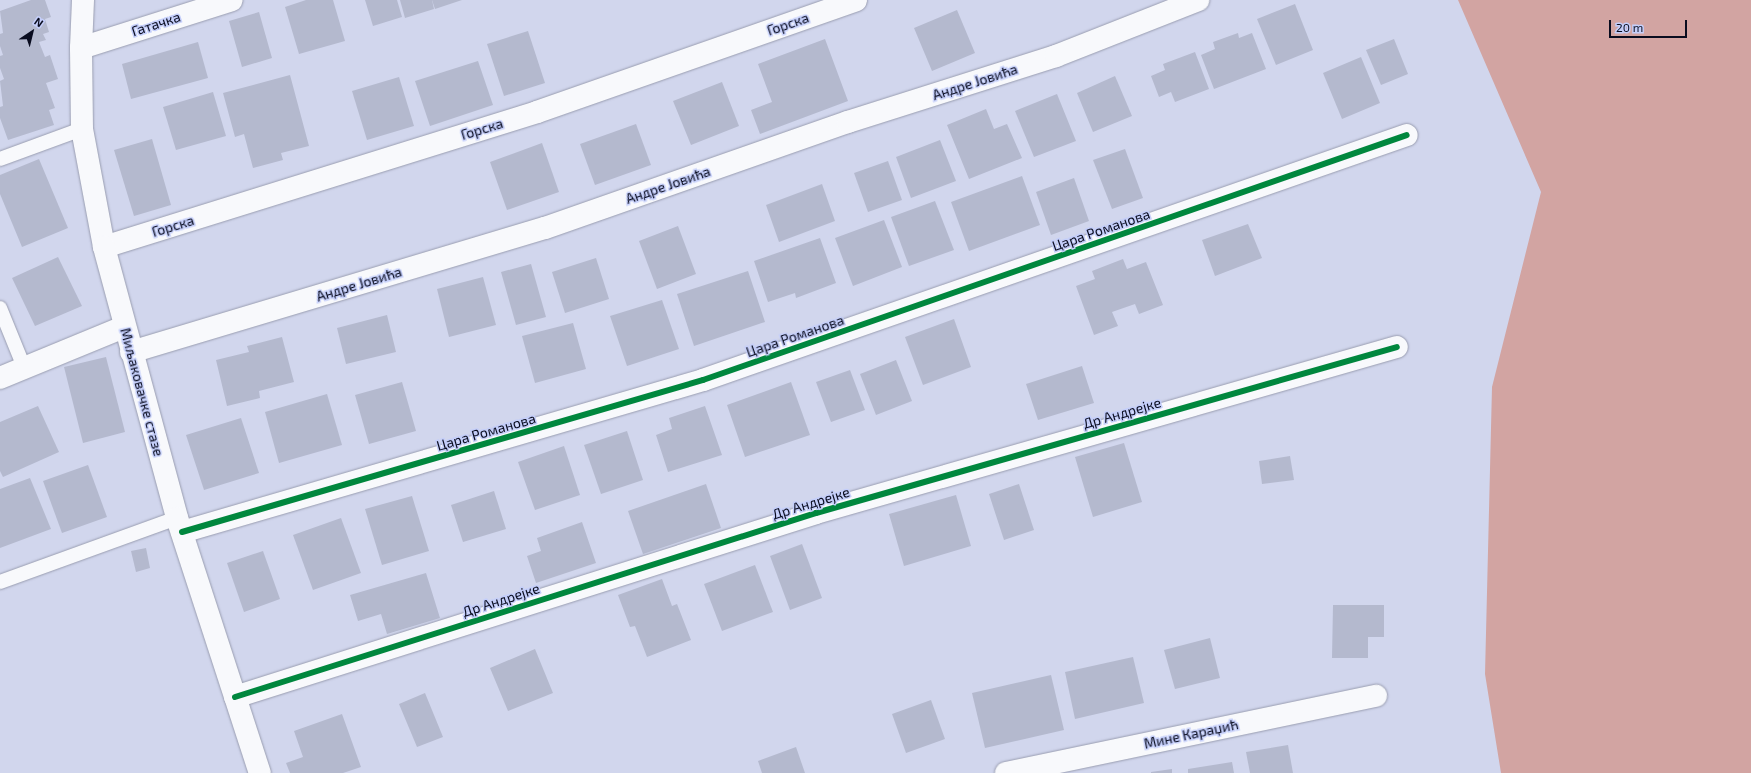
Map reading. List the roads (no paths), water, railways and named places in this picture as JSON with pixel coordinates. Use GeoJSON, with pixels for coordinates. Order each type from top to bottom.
{"type":"FeatureCollection","features":[{"type":"Feature","properties":{"kind":"street","name":"Миљаковачке стазе"},"geometry":{"type":"LineString","coordinates":[[83,0],[81,48],[82,129],[104,247],[124,327],[179,525],[260,773]]}},
{"type":"Feature","properties":{"kind":"street","name":"Гатачка"},"geometry":{"type":"LineString","coordinates":[[81,48],[232,0]]}},
{"type":"Feature","properties":{"kind":"street","name":"Горска"},"geometry":{"type":"LineString","coordinates":[[104,247],[538,112],[856,0]]}},
{"type":"Feature","properties":{"kind":"street","name":"Андре Јовића"},"geometry":{"type":"LineString","coordinates":[[131,352],[545,228],[848,122],[1056,56],[1198,0]]}},
{"type":"Feature","properties":{"kind":"street","name":"Цара Романова"},"geometry":{"type":"LineString","coordinates":[[179,525],[704,380],[1407,135]]}},
{"type":"Feature","properties":{"kind":"street"},"geometry":{"type":"LineString","coordinates":[[0,378],[124,327]]}},
{"type":"Feature","properties":{"kind":"street","name":"Др Андрејке"},"geometry":{"type":"LineString","coordinates":[[236,697],[816,513],[1397,347]]}},
{"type":"Feature","properties":{"kind":"street","name":"Мине Караџић"},"geometry":{"type":"LineString","coordinates":[[1006,773],[1376,696]]}},
{"type":"Feature","properties":{"kind":"lane"},"geometry":{"type":"LineString","coordinates":[[0,159],[82,129]]}},
{"type":"Feature","properties":{"kind":"lane"},"geometry":{"type":"LineString","coordinates":[[0,308],[24,367]]}},
{"type":"Feature","properties":{"kind":"lane"},"geometry":{"type":"LineString","coordinates":[[0,582],[179,525]]}}]}
